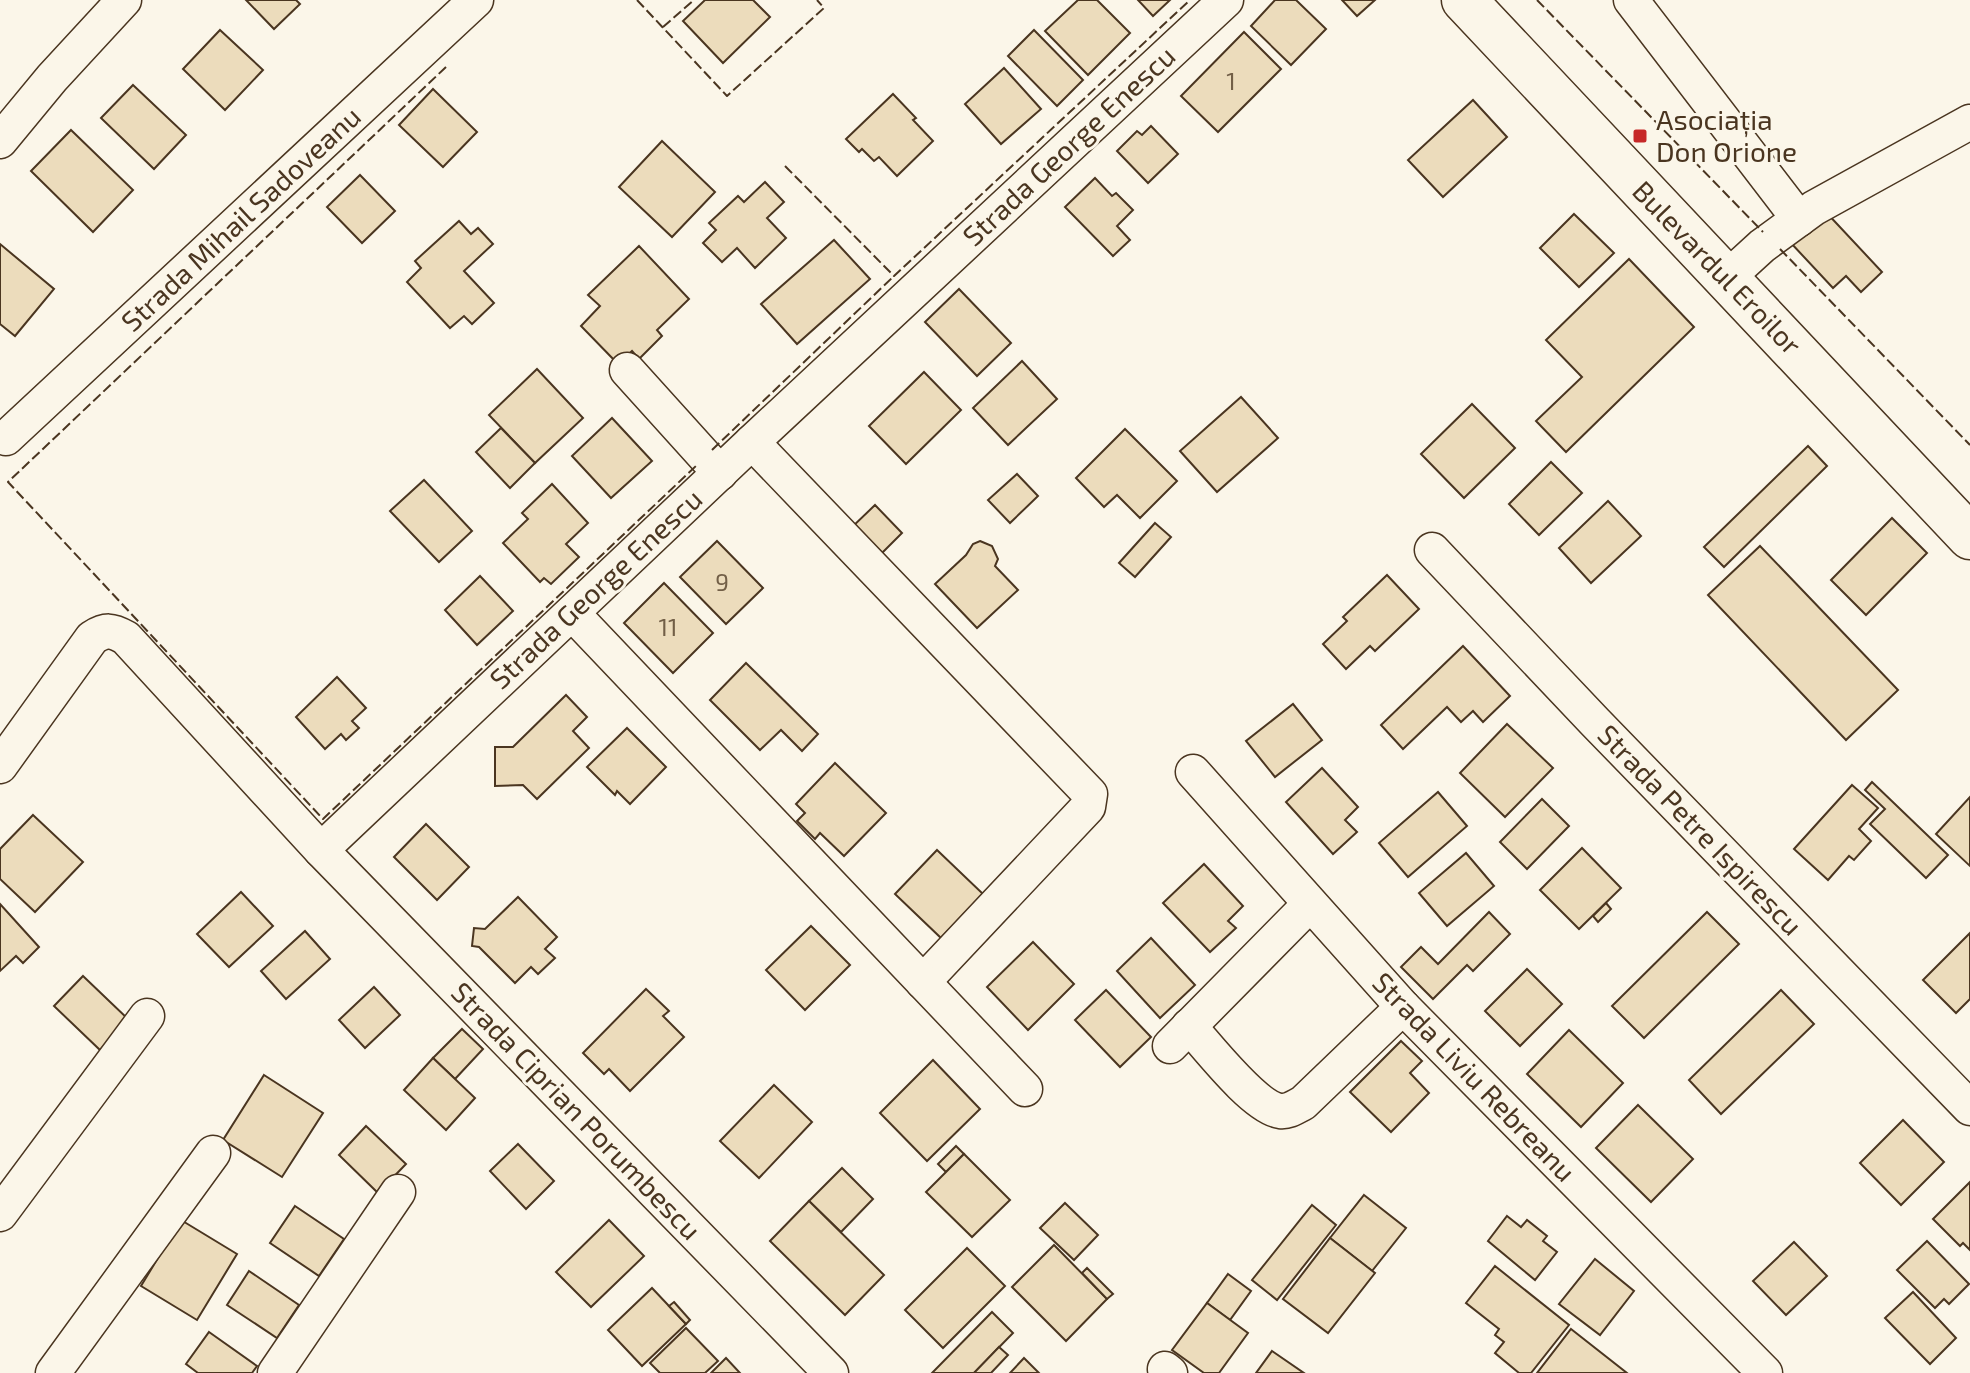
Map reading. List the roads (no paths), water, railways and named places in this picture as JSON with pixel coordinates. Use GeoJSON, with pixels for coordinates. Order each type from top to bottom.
{"type":"FeatureCollection","features":[{"type":"Feature","properties":{"kind":"main road","name":"Bulevardul Eroilor"},"geometry":{"type":"LineString","coordinates":[[1464,0],[1970,537]]}},
{"type":"Feature","properties":{"kind":"street"},"geometry":{"type":"LineString","coordinates":[[0,141],[52,78],[124,0]]}},
{"type":"Feature","properties":{"kind":"street","name":"Strada Mihail Sadoveanu"},"geometry":{"type":"LineString","coordinates":[[6,438],[476,0]]}},
{"type":"Feature","properties":{"kind":"street","name":"Strada George Enescu"},"geometry":{"type":"LineString","coordinates":[[321,850],[1226,0]]}},
{"type":"Feature","properties":{"kind":"street"},"geometry":{"type":"LineString","coordinates":[[1631,0],[1799,219]]}},
{"type":"Feature","properties":{"kind":"street"},"geometry":{"type":"LineString","coordinates":[[1727,278],[1762,246],[1799,219],[1970,122]]}},
{"type":"Feature","properties":{"kind":"street"},"geometry":{"type":"LineString","coordinates":[[627,370],[720,473]]}},
{"type":"Feature","properties":{"kind":"street"},"geometry":{"type":"LineString","coordinates":[[752,442],[1090,794],[1088,807],[923,982]]}},
{"type":"Feature","properties":{"kind":"street","name":"Strada Petre Ispirescu"},"geometry":{"type":"LineString","coordinates":[[1432,550],[1970,1108]]}},
{"type":"Feature","properties":{"kind":"street"},"geometry":{"type":"LineString","coordinates":[[572,613],[1025,1089]]}},
{"type":"Feature","properties":{"kind":"street"},"geometry":{"type":"LineString","coordinates":[[0,766],[92,638],[104,630],[113,631],[126,638],[321,850]]}},
{"type":"Feature","properties":{"kind":"street","name":"Strada Liviu Rebreanu"},"geometry":{"type":"LineString","coordinates":[[1193,772],[1403,1007],[1765,1373]]}},
{"type":"Feature","properties":{"kind":"street","name":"Strada Ciprian Porumbescu"},"geometry":{"type":"LineString","coordinates":[[321,850],[831,1373]]}},
{"type":"Feature","properties":{"kind":"street"},"geometry":{"type":"LineString","coordinates":[[1310,904],[1179,1036],[1257,1101],[1277,1111],[1289,1111],[1303,1103],[1403,1007]]}},
{"type":"Feature","properties":{"kind":"street"},"geometry":{"type":"LineString","coordinates":[[0,1214],[147,1016]]}},
{"type":"Feature","properties":{"kind":"street"},"geometry":{"type":"LineString","coordinates":[[53,1373],[213,1153]]}},
{"type":"Feature","properties":{"kind":"street"},"geometry":{"type":"LineString","coordinates":[[275,1373],[398,1192]]}},
{"type":"Feature","properties":{"kind":"place","name":"Asociația Don Orione"},"geometry":{"type":"Point","coordinates":[1640,136]}}]}
